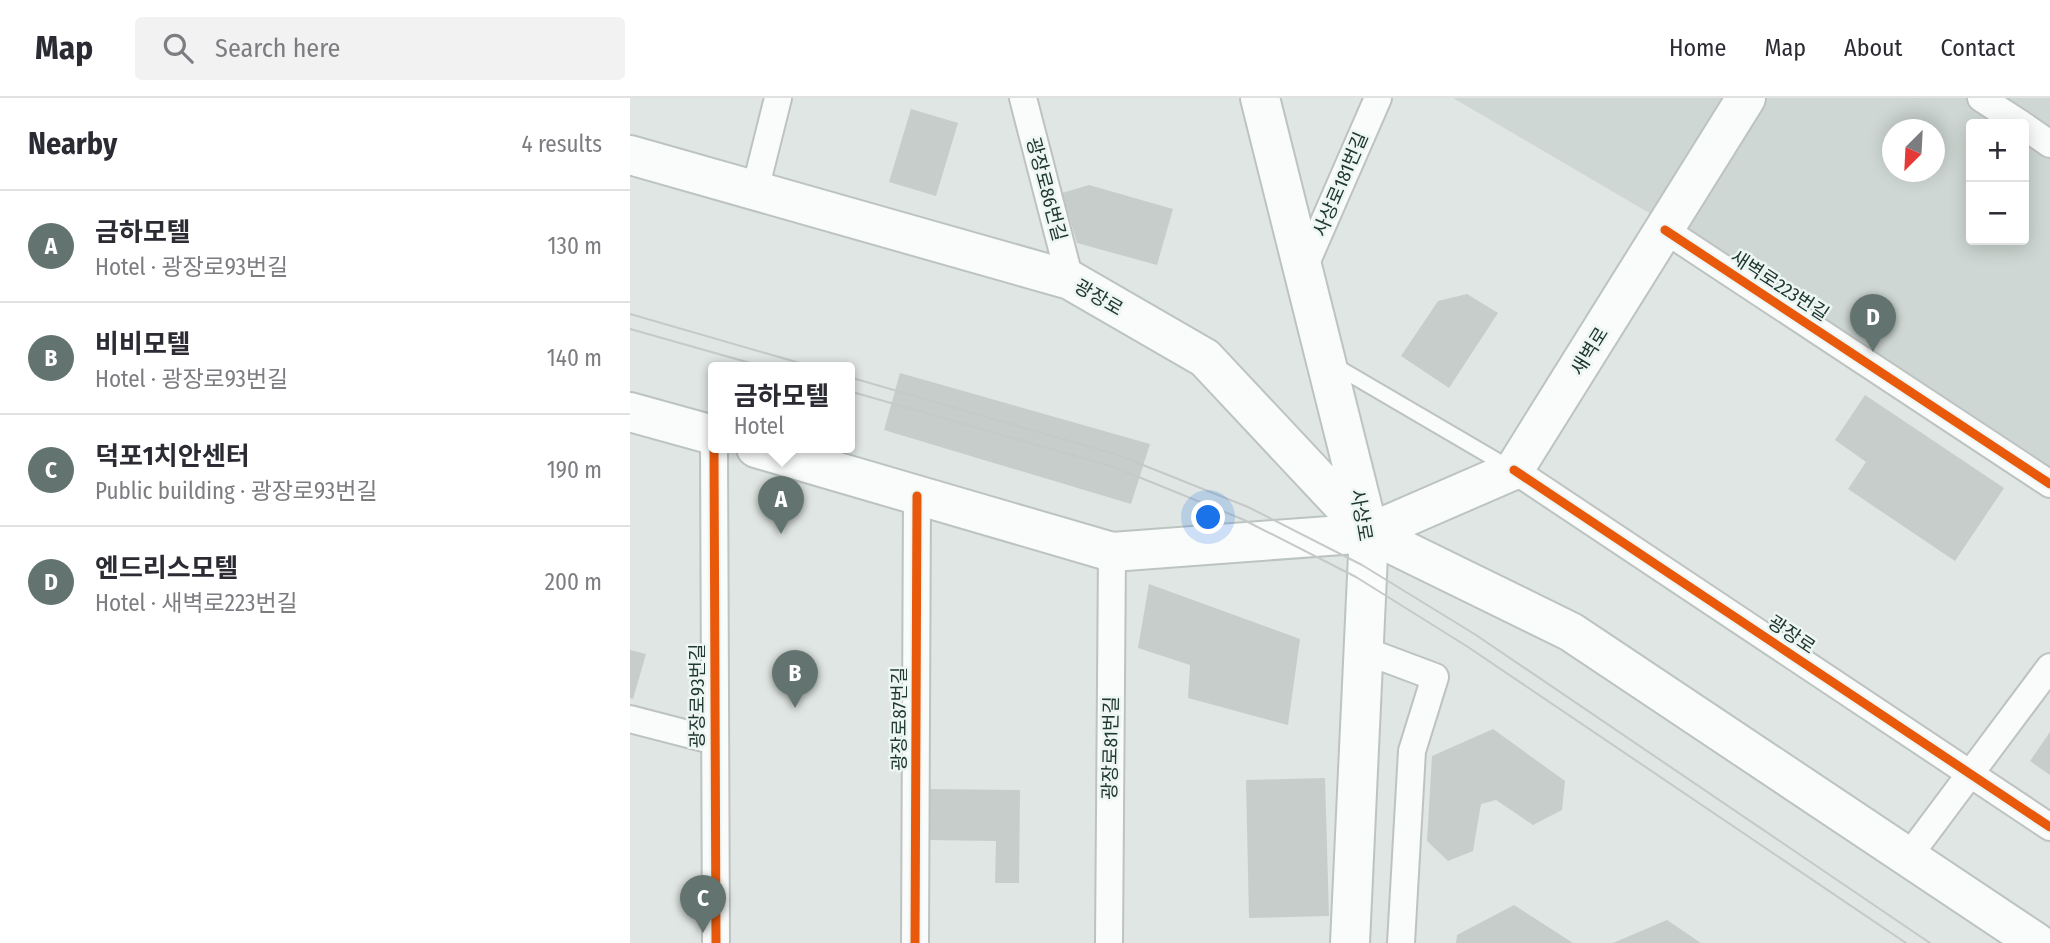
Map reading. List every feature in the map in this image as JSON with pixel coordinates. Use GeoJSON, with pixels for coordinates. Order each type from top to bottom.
{"type":"FeatureCollection","features":[{"type":"Feature","properties":{"kind":"main road","name":"사상로"},"geometry":{"type":"LineString","coordinates":[[1260,98],[1369,533],[1350,943]]}},
{"type":"Feature","properties":{"kind":"main road","name":"새벽로"},"geometry":{"type":"LineString","coordinates":[[1514,470],[1746,98]]}},
{"type":"Feature","properties":{"kind":"main road","name":"광장로"},"geometry":{"type":"LineString","coordinates":[[630,155],[1070,281],[1205,358],[1369,533],[1571,632],[2037,943]]}},
{"type":"Feature","properties":{"kind":"main road"},"geometry":{"type":"LineString","coordinates":[[630,412],[708,434]]}},
{"type":"Feature","properties":{"kind":"main road"},"geometry":{"type":"LineString","coordinates":[[773,453],[1112,552],[1369,533],[1514,470]]}},
{"type":"Feature","properties":{"kind":"street"},"geometry":{"type":"LineString","coordinates":[[755,190],[778,98]]}},
{"type":"Feature","properties":{"kind":"street","name":"광장로86번길"},"geometry":{"type":"LineString","coordinates":[[1023,98],[1070,281]]}},
{"type":"Feature","properties":{"kind":"street","name":"사상로181번길"},"geometry":{"type":"LineString","coordinates":[[1303,270],[1378,98]]}},
{"type":"Feature","properties":{"kind":"street"},"geometry":{"type":"LineString","coordinates":[[1981,98],[2013,119]]}},
{"type":"Feature","properties":{"kind":"street"},"geometry":{"type":"LineString","coordinates":[[2029,130],[2050,144]]}},
{"type":"Feature","properties":{"kind":"street","name":"새벽로223번길"},"geometry":{"type":"LineString","coordinates":[[1665,230],[2050,484]]}},
{"type":"Feature","properties":{"kind":"street","name":"광장로93번길"},"geometry":{"type":"LineString","coordinates":[[714,453],[716,943]]}},
{"type":"Feature","properties":{"kind":"street","name":"광장로"},"geometry":{"type":"LineString","coordinates":[[1514,470],[2050,827]]}},
{"type":"Feature","properties":{"kind":"street","name":"광장로87번길"},"geometry":{"type":"LineString","coordinates":[[915,943],[917,496]]}},
{"type":"Feature","properties":{"kind":"street","name":"광장로81번길"},"geometry":{"type":"LineString","coordinates":[[1109,943],[1112,552]]}},
{"type":"Feature","properties":{"kind":"street"},"geometry":{"type":"LineString","coordinates":[[1363,650],[1435,677],[1412,751],[1401,943]]}},
{"type":"Feature","properties":{"kind":"street"},"geometry":{"type":"LineString","coordinates":[[1908,857],[2050,667]]}},
{"type":"Feature","properties":{"kind":"street","name":"광장로93번길"},"geometry":{"type":"LineString","coordinates":[[630,719],[715,741]]}},
{"type":"Feature","properties":{"kind":"lane"},"geometry":{"type":"LineString","coordinates":[[1325,360],[1514,470]]}},
{"type":"Feature","properties":{"kind":"shaded area"},"geometry":{"type":"Polygon","coordinates":[[[1453,98],[2050,98],[2050,472],[1796,299],[1453,98]]]}},
{"type":"Feature","properties":{"kind":"building"},"geometry":{"type":"Polygon","coordinates":[[[911,109],[958,123],[936,196],[889,182],[911,109]]]}},
{"type":"Feature","properties":{"kind":"building"},"geometry":{"type":"Polygon","coordinates":[[[1089,185],[1173,209],[1157,265],[1077,243],[1062,193],[1089,185]]]}},
{"type":"Feature","properties":{"kind":"building"},"geometry":{"type":"Polygon","coordinates":[[[1467,294],[1498,313],[1449,388],[1401,356],[1438,301],[1467,294]]]}},
{"type":"Feature","properties":{"kind":"building"},"geometry":{"type":"Polygon","coordinates":[[[900,373],[1150,444],[1131,504],[884,430],[900,373]]]}},
{"type":"Feature","properties":{"kind":"building"},"geometry":{"type":"Polygon","coordinates":[[[1865,395],[2004,488],[1955,561],[1848,489],[1866,462],[1835,440],[1865,395]]]}},
{"type":"Feature","properties":{"kind":"building"},"geometry":{"type":"Polygon","coordinates":[[[1149,584],[1300,639],[1288,725],[1188,698],[1190,665],[1138,648],[1149,584]]]}},
{"type":"Feature","properties":{"kind":"building"},"geometry":{"type":"Polygon","coordinates":[[[630,650],[646,654],[633,699],[630,698],[630,650]]]}},
{"type":"Feature","properties":{"kind":"building"},"geometry":{"type":"Polygon","coordinates":[[[1493,729],[1565,781],[1562,810],[1533,825],[1496,800],[1481,804],[1473,851],[1448,861],[1427,841],[1432,756],[1493,729]]]}},
{"type":"Feature","properties":{"kind":"building"},"geometry":{"type":"Polygon","coordinates":[[[2050,732],[2050,775],[2030,761],[2050,732]]]}},
{"type":"Feature","properties":{"kind":"building"},"geometry":{"type":"Polygon","coordinates":[[[1325,778],[1329,916],[1249,918],[1246,780],[1325,778]]]}},
{"type":"Feature","properties":{"kind":"building"},"geometry":{"type":"Polygon","coordinates":[[[928,789],[1020,790],[1019,883],[995,883],[996,841],[927,840],[928,789]]]}},
{"type":"Feature","properties":{"kind":"building"},"geometry":{"type":"Polygon","coordinates":[[[1514,905],[1573,943],[1456,943],[1457,935],[1514,905]]]}},
{"type":"Feature","properties":{"kind":"building"},"geometry":{"type":"Polygon","coordinates":[[[1667,920],[1701,943],[1613,943],[1667,920]]]}},
{"type":"Feature","properties":{"kind":"tram line"},"geometry":{"type":"LineString","coordinates":[[630,314],[796,362]]}},
{"type":"Feature","properties":{"kind":"tram line"},"geometry":{"type":"LineString","coordinates":[[630,329],[747,362]]}},
{"type":"Feature","properties":{"kind":"tram line"},"geometry":{"type":"LineString","coordinates":[[855,379],[1118,455],[1248,507],[1362,565],[1476,635],[1930,943]]}},
{"type":"Feature","properties":{"kind":"tram line"},"geometry":{"type":"LineString","coordinates":[[855,393],[1114,467],[1242,519],[1356,577],[1468,647],[1906,943]]}},
{"type":"Feature","properties":{"kind":"cycle path"},"geometry":{"type":"LineString","coordinates":[[1665,230],[2050,484]]}},
{"type":"Feature","properties":{"kind":"cycle path"},"geometry":{"type":"LineString","coordinates":[[714,453],[716,943]]}},
{"type":"Feature","properties":{"kind":"cycle path"},"geometry":{"type":"LineString","coordinates":[[1514,470],[2050,827]]}},
{"type":"Feature","properties":{"kind":"cycle path"},"geometry":{"type":"LineString","coordinates":[[915,943],[917,496]]}},
{"type":"Feature","properties":{"kind":"place","name":"엔드리스모텔"},"geometry":{"type":"Point","coordinates":[1873,352]}},
{"type":"Feature","properties":{"kind":"place","name":"금하모텔"},"geometry":{"type":"Point","coordinates":[781,534]}},
{"type":"Feature","properties":{"kind":"place","name":"비비모텔"},"geometry":{"type":"Point","coordinates":[795,708]}},
{"type":"Feature","properties":{"kind":"place","name":"덕포1치안센터"},"geometry":{"type":"Point","coordinates":[703,933]}}]}
